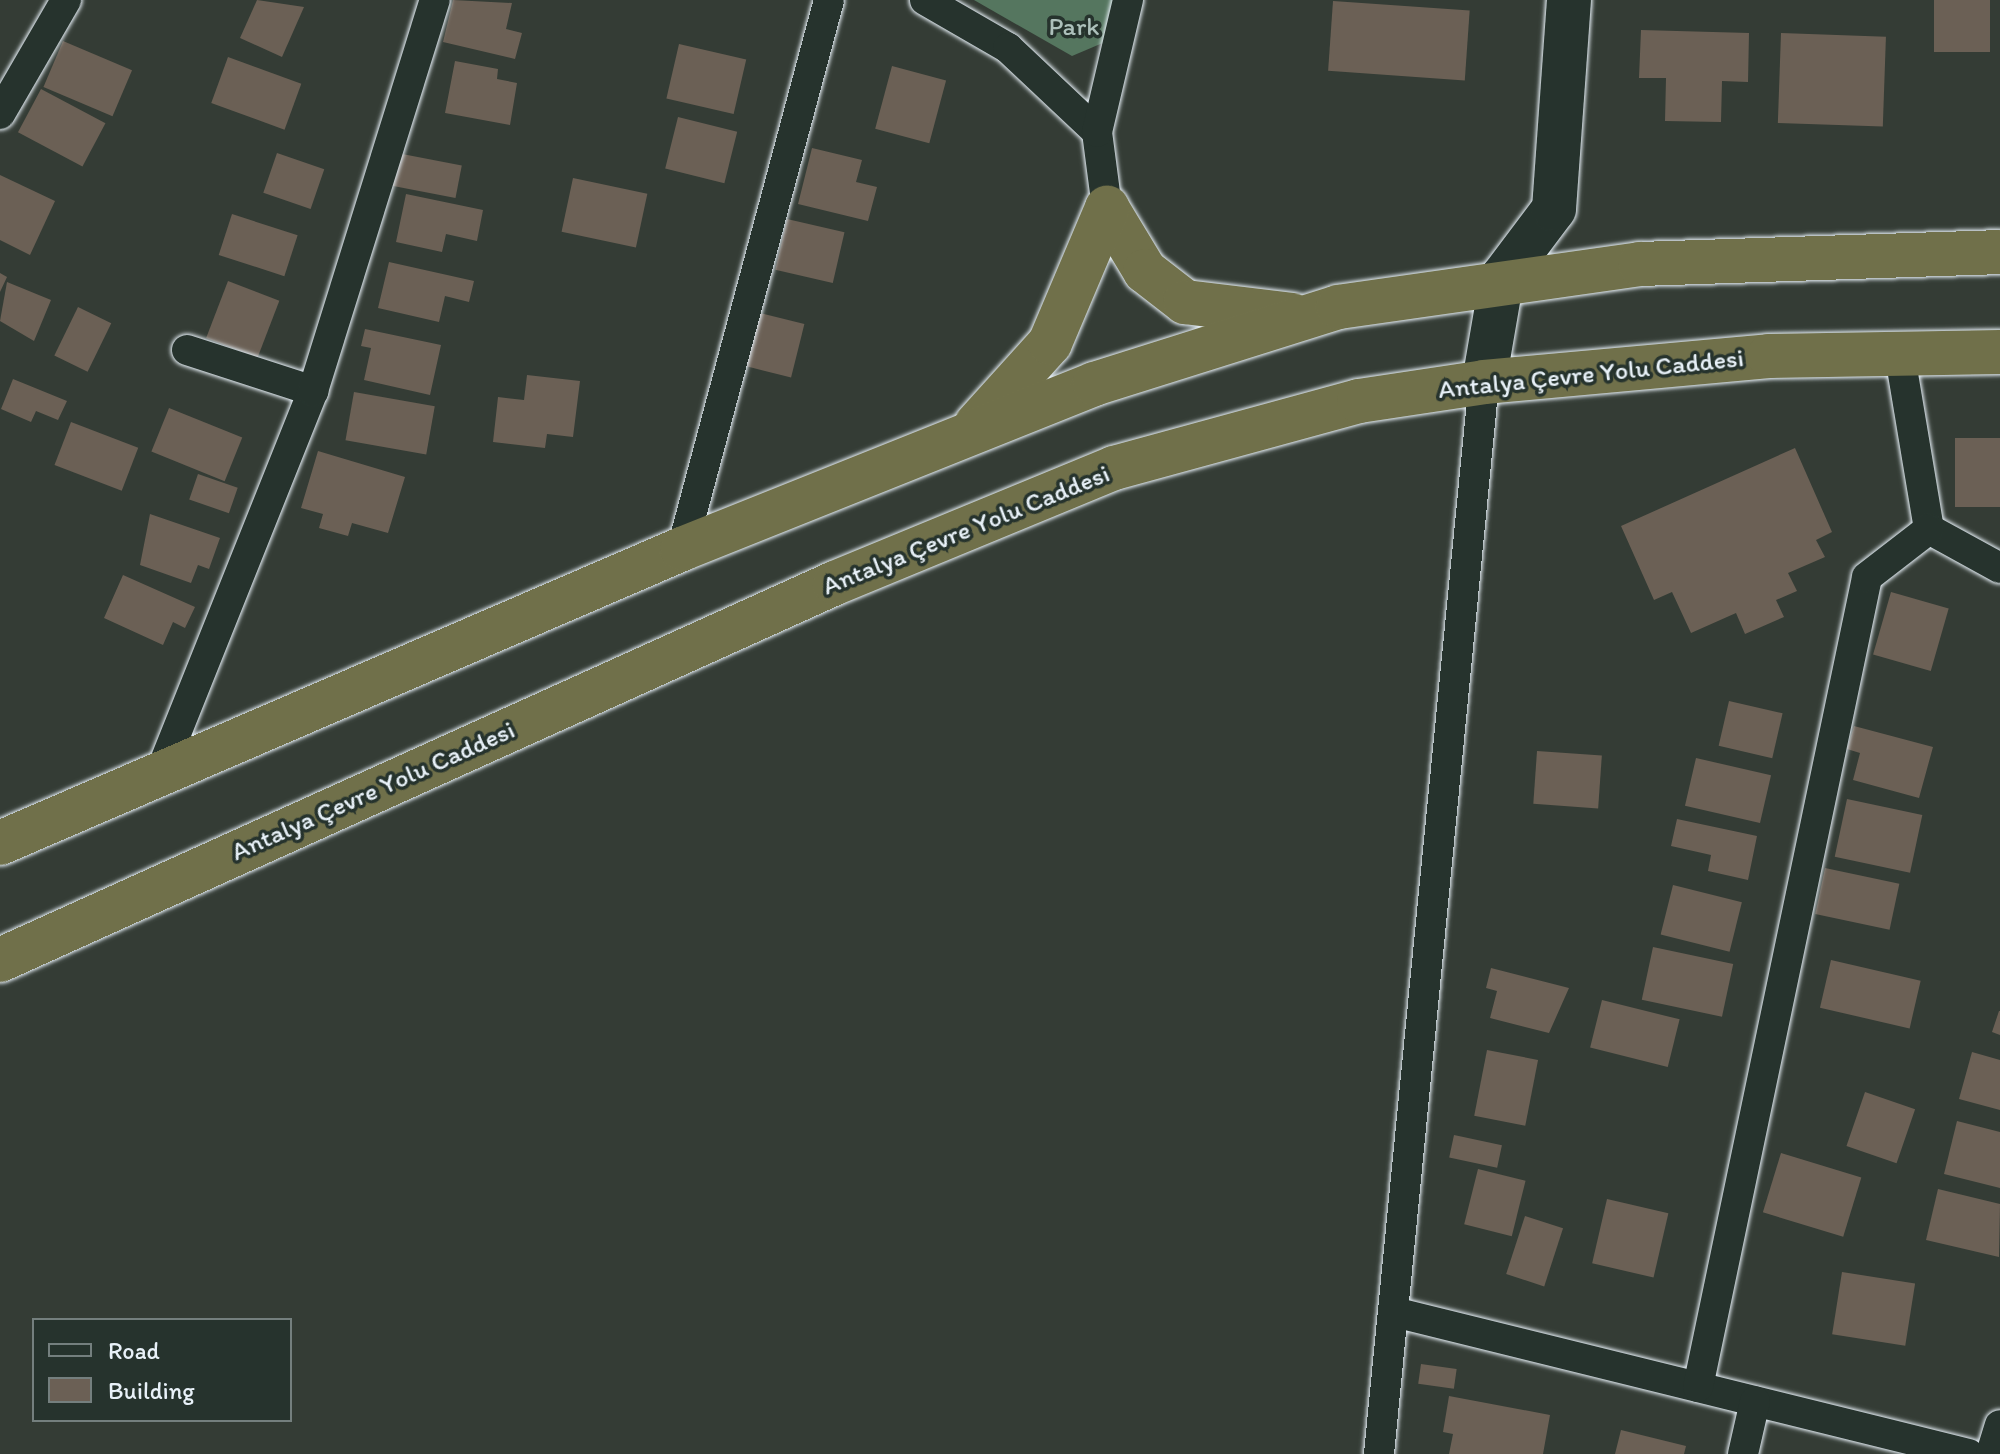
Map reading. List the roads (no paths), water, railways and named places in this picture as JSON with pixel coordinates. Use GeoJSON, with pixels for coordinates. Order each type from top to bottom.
{"type":"FeatureCollection","features":[{"type":"Feature","properties":{"kind":"highway"},"geometry":{"type":"LineString","coordinates":[[965,436],[1050,343],[1107,208]]}},
{"type":"Feature","properties":{"kind":"highway"},"geometry":{"type":"LineString","coordinates":[[1107,208],[1145,271],[1185,302],[1307,316]]}},
{"type":"Feature","properties":{"kind":"highway"},"geometry":{"type":"LineString","coordinates":[[0,843],[682,549],[1094,384],[1307,316],[1502,278],[1640,264],[2000,252]]}},
{"type":"Feature","properties":{"kind":"highway","name":"Antalya Çevre Yolu Caddesi"},"geometry":{"type":"LineString","coordinates":[[0,960],[835,583],[1114,468],[1359,401],[1484,382],[1769,356],[2000,352]]}},
{"type":"Feature","properties":{"kind":"street"},"geometry":{"type":"LineString","coordinates":[[0,114],[66,0]]}},
{"type":"Feature","properties":{"kind":"street"},"geometry":{"type":"LineString","coordinates":[[161,771],[313,391],[435,0]]}},
{"type":"Feature","properties":{"kind":"street"},"geometry":{"type":"LineString","coordinates":[[682,549],[829,0]]}},
{"type":"Feature","properties":{"kind":"street"},"geometry":{"type":"LineString","coordinates":[[925,0],[1008,48],[1097,132]]}},
{"type":"Feature","properties":{"kind":"street"},"geometry":{"type":"LineString","coordinates":[[1107,208],[1097,132],[1128,0]]}},
{"type":"Feature","properties":{"kind":"street"},"geometry":{"type":"LineString","coordinates":[[1379,1454],[1398,1313],[1484,382],[1502,278],[1554,209],[1569,0]]}},
{"type":"Feature","properties":{"kind":"street"},"geometry":{"type":"LineString","coordinates":[[187,350],[313,391]]}},
{"type":"Feature","properties":{"kind":"street"},"geometry":{"type":"LineString","coordinates":[[1900,356],[1929,529]]}},
{"type":"Feature","properties":{"kind":"street"},"geometry":{"type":"LineString","coordinates":[[1929,529],[2000,568]]}},
{"type":"Feature","properties":{"kind":"street"},"geometry":{"type":"LineString","coordinates":[[1698,1387],[1867,577],[1929,529]]}},
{"type":"Feature","properties":{"kind":"street"},"geometry":{"type":"LineString","coordinates":[[1398,1313],[1969,1454]]}},
{"type":"Feature","properties":{"kind":"street"},"geometry":{"type":"LineString","coordinates":[[1743,1454],[1755,1401]]}},
{"type":"Feature","properties":{"kind":"street"},"geometry":{"type":"LineString","coordinates":[[1991,1454],[2000,1425]]}},
{"type":"Feature","properties":{"kind":"park label","name":"Park"},"geometry":{"type":"Point","coordinates":[1074,27]}}]}
